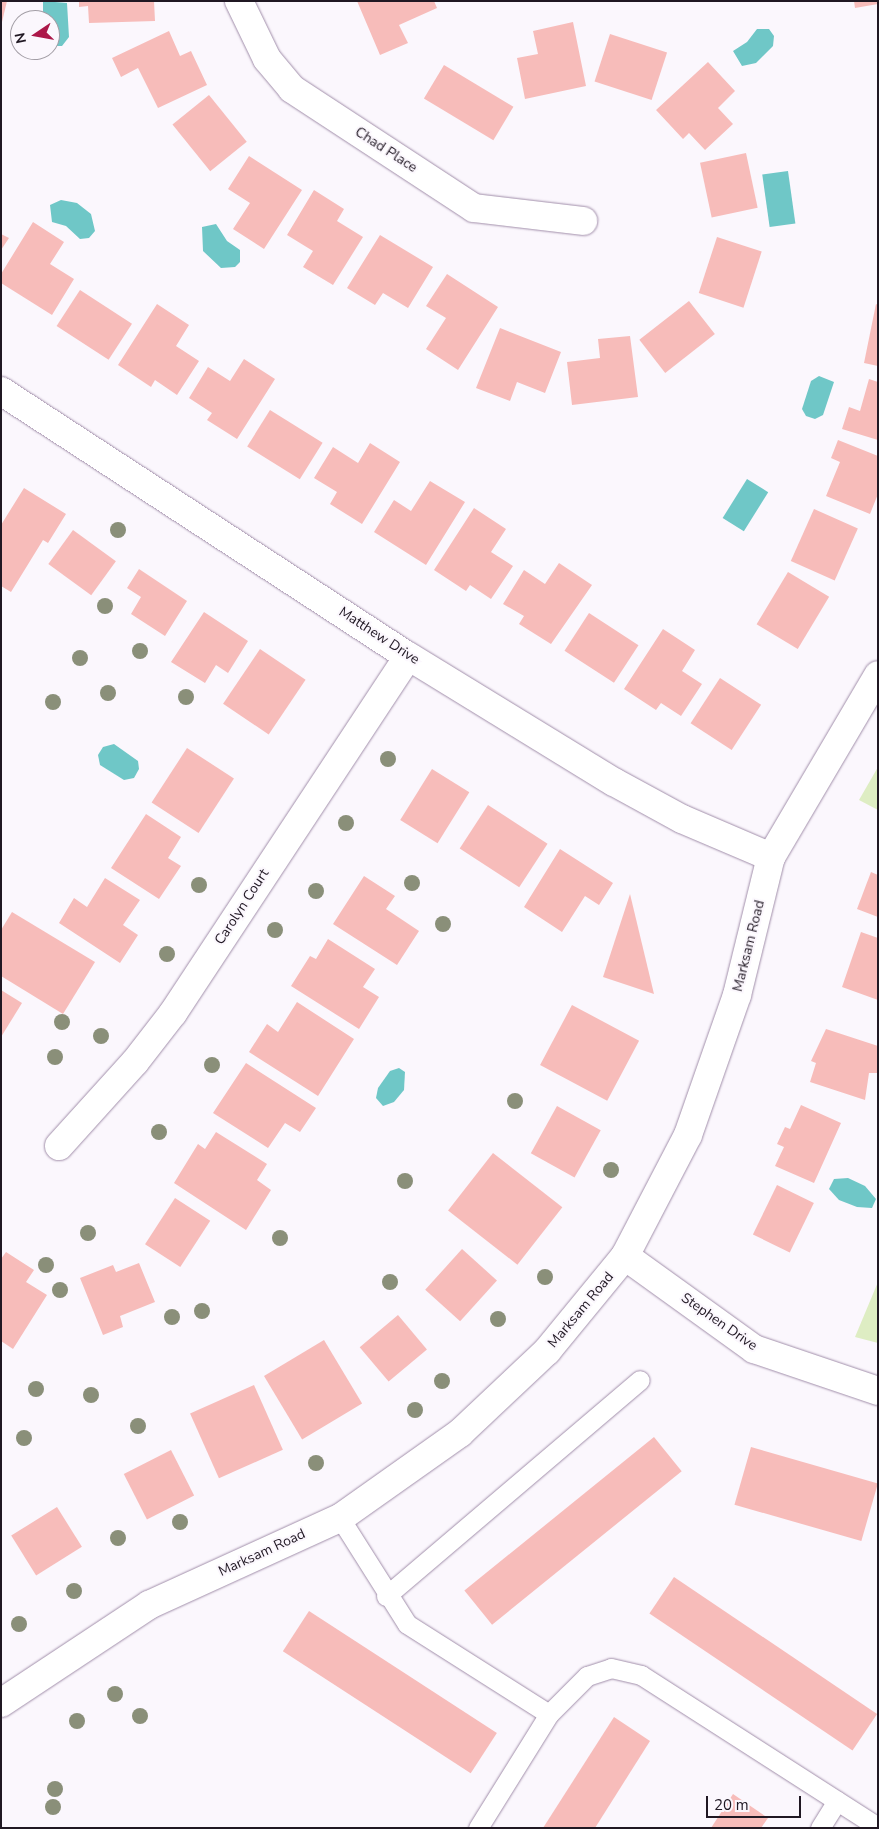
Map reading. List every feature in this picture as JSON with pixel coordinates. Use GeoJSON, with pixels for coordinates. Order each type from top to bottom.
{"type":"FeatureCollection","features":[{"type":"Feature","properties":{"kind":"street","name":"Chad Place"},"geometry":{"type":"LineString","coordinates":[[239,1],[266,59],[292,89],[474,208],[583,221]]}},
{"type":"Feature","properties":{"kind":"street","name":"Matthew Drive"},"geometry":{"type":"LineString","coordinates":[[1,390],[408,656],[665,810],[771,857]]}},
{"type":"Feature","properties":{"kind":"street","name":"Carolyn Court"},"geometry":{"type":"LineString","coordinates":[[59,1146],[135,1062],[173,1013],[408,656]]}},
{"type":"Feature","properties":{"kind":"street","name":"Marksam Road"},"geometry":{"type":"LineString","coordinates":[[3,1697],[149,1605],[340,1518],[460,1433],[547,1351],[625,1256],[688,1135],[737,995],[771,857],[878,675]]}},
{"type":"Feature","properties":{"kind":"street","name":"Stephen Drive"},"geometry":{"type":"LineString","coordinates":[[625,1256],[754,1349],[878,1392]]}},
{"type":"Feature","properties":{"kind":"lane"},"geometry":{"type":"LineString","coordinates":[[386,1596],[640,1380]]}},
{"type":"Feature","properties":{"kind":"lane"},"geometry":{"type":"LineString","coordinates":[[340,1518],[386,1596],[407,1624],[549,1714]]}},
{"type":"Feature","properties":{"kind":"lane"},"geometry":{"type":"LineString","coordinates":[[478,1828],[549,1714],[586,1676],[611,1668],[641,1675],[878,1827]]}},
{"type":"Feature","properties":{"kind":"lane"},"geometry":{"type":"LineString","coordinates":[[820,1828],[836,1801]]}},
{"type":"Feature","properties":{"kind":"green space"},"geometry":{"type":"Polygon","coordinates":[[[878,767],[878,810],[859,800],[878,767]]]}},
{"type":"Feature","properties":{"kind":"green space"},"geometry":{"type":"Polygon","coordinates":[[[878,1282],[878,1343],[855,1337],[878,1282]]]}},
{"type":"Feature","properties":{"kind":"water"},"geometry":{"type":"Polygon","coordinates":[[[43,1],[67,3],[69,37],[62,46],[60,46],[60,10],[43,10],[43,1]]]}},
{"type":"Feature","properties":{"kind":"water"},"geometry":{"type":"Polygon","coordinates":[[[757,29],[769,29],[774,36],[773,46],[756,63],[742,66],[733,51],[747,42],[757,29]]]}},
{"type":"Feature","properties":{"kind":"water"},"geometry":{"type":"Polygon","coordinates":[[[788,171],[795,223],[770,227],[762,175],[788,171]]]}},
{"type":"Feature","properties":{"kind":"water"},"geometry":{"type":"Polygon","coordinates":[[[61,200],[77,203],[91,214],[95,231],[89,238],[80,239],[66,226],[52,222],[50,205],[61,200]]]}},
{"type":"Feature","properties":{"kind":"water"},"geometry":{"type":"Polygon","coordinates":[[[216,224],[227,241],[240,250],[240,262],[235,267],[221,268],[203,251],[202,227],[216,224]]]}},
{"type":"Feature","properties":{"kind":"water"},"geometry":{"type":"Polygon","coordinates":[[[819,376],[834,382],[823,415],[815,419],[806,416],[802,409],[811,381],[819,376]]]}},
{"type":"Feature","properties":{"kind":"water"},"geometry":{"type":"Polygon","coordinates":[[[747,479],[768,492],[744,531],[723,518],[747,479]]]}},
{"type":"Feature","properties":{"kind":"water"},"geometry":{"type":"Polygon","coordinates":[[[114,744],[138,761],[139,769],[134,778],[124,780],[100,765],[98,755],[103,747],[114,744]]]}},
{"type":"Feature","properties":{"kind":"water"},"geometry":{"type":"Polygon","coordinates":[[[399,1068],[405,1072],[404,1090],[394,1102],[383,1106],[376,1098],[378,1088],[390,1071],[399,1068]]]}},
{"type":"Feature","properties":{"kind":"water"},"geometry":{"type":"Polygon","coordinates":[[[848,1178],[865,1186],[876,1199],[872,1208],[857,1207],[839,1200],[829,1189],[834,1179],[848,1178]]]}},
{"type":"Feature","properties":{"kind":"building"},"geometry":{"type":"Polygon","coordinates":[[[1,1],[7,1],[2,22],[1,22],[1,1]]]}},
{"type":"Feature","properties":{"kind":"building"},"geometry":{"type":"Polygon","coordinates":[[[79,1],[154,1],[155,21],[89,23],[88,6],[79,7],[79,1]]]}},
{"type":"Feature","properties":{"kind":"building"},"geometry":{"type":"Polygon","coordinates":[[[357,1],[434,1],[437,8],[399,25],[408,43],[380,55],[357,1]]]}},
{"type":"Feature","properties":{"kind":"building"},"geometry":{"type":"Polygon","coordinates":[[[854,1],[878,1],[878,4],[855,8],[854,1]]]}},
{"type":"Feature","properties":{"kind":"building"},"geometry":{"type":"Polygon","coordinates":[[[573,22],[586,86],[525,99],[517,58],[538,54],[533,31],[573,22]]]}},
{"type":"Feature","properties":{"kind":"building"},"geometry":{"type":"Polygon","coordinates":[[[169,31],[180,56],[191,51],[207,85],[158,108],[138,68],[121,77],[112,58],[169,31]]]}},
{"type":"Feature","properties":{"kind":"building"},"geometry":{"type":"Polygon","coordinates":[[[610,34],[667,53],[652,100],[595,82],[610,34]]]}},
{"type":"Feature","properties":{"kind":"building"},"geometry":{"type":"Polygon","coordinates":[[[708,62],[735,91],[718,108],[733,124],[705,150],[689,133],[683,139],[656,110],[708,62]]]}},
{"type":"Feature","properties":{"kind":"building"},"geometry":{"type":"Polygon","coordinates":[[[444,65],[513,107],[493,140],[424,98],[444,65]]]}},
{"type":"Feature","properties":{"kind":"building"},"geometry":{"type":"Polygon","coordinates":[[[209,95],[247,142],[210,171],[172,125],[209,95]]]}},
{"type":"Feature","properties":{"kind":"building"},"geometry":{"type":"Polygon","coordinates":[[[746,153],[758,208],[712,218],[700,163],[746,153]]]}},
{"type":"Feature","properties":{"kind":"building"},"geometry":{"type":"Polygon","coordinates":[[[249,156],[302,190],[264,249],[233,229],[250,203],[228,189],[249,156]]]}},
{"type":"Feature","properties":{"kind":"building"},"geometry":{"type":"Polygon","coordinates":[[[314,190],[344,209],[337,221],[363,237],[333,285],[303,267],[313,251],[287,235],[314,190]]]}},
{"type":"Feature","properties":{"kind":"building"},"geometry":{"type":"Polygon","coordinates":[[[33,222],[64,242],[50,264],[74,279],[52,315],[1,283],[1,274],[33,222]]]}},
{"type":"Feature","properties":{"kind":"building"},"geometry":{"type":"Polygon","coordinates":[[[1,234],[9,238],[1,250],[1,234]]]}},
{"type":"Feature","properties":{"kind":"building"},"geometry":{"type":"Polygon","coordinates":[[[380,235],[433,267],[408,308],[383,293],[375,305],[347,288],[380,235]]]}},
{"type":"Feature","properties":{"kind":"building"},"geometry":{"type":"Polygon","coordinates":[[[717,237],[762,252],[743,308],[699,293],[717,237]]]}},
{"type":"Feature","properties":{"kind":"building"},"geometry":{"type":"Polygon","coordinates":[[[447,274],[498,307],[458,370],[426,349],[446,318],[426,306],[447,274]]]}},
{"type":"Feature","properties":{"kind":"building"},"geometry":{"type":"Polygon","coordinates":[[[80,290],[132,324],[109,360],[57,326],[80,290]]]}},
{"type":"Feature","properties":{"kind":"building"},"geometry":{"type":"Polygon","coordinates":[[[689,301],[715,334],[665,373],[639,340],[689,301]]]}},
{"type":"Feature","properties":{"kind":"building"},"geometry":{"type":"Polygon","coordinates":[[[157,304],[189,325],[176,346],[199,361],[177,395],[155,380],[151,387],[118,365],[157,304]]]}},
{"type":"Feature","properties":{"kind":"building"},"geometry":{"type":"Polygon","coordinates":[[[876,304],[878,305],[878,366],[864,363],[876,304]]]}},
{"type":"Feature","properties":{"kind":"building"},"geometry":{"type":"Polygon","coordinates":[[[500,328],[561,352],[545,393],[517,382],[510,401],[476,388],[500,328]]]}},
{"type":"Feature","properties":{"kind":"building"},"geometry":{"type":"Polygon","coordinates":[[[630,336],[638,397],[572,405],[567,362],[600,358],[598,339],[630,336]]]}},
{"type":"Feature","properties":{"kind":"building"},"geometry":{"type":"Polygon","coordinates":[[[244,359],[275,379],[237,439],[207,420],[212,413],[189,398],[208,367],[230,381],[244,359]]]}},
{"type":"Feature","properties":{"kind":"building"},"geometry":{"type":"Polygon","coordinates":[[[869,379],[878,382],[878,440],[842,429],[849,407],[860,411],[869,379]]]}},
{"type":"Feature","properties":{"kind":"building"},"geometry":{"type":"Polygon","coordinates":[[[270,410],[323,443],[300,479],[247,446],[270,410]]]}},
{"type":"Feature","properties":{"kind":"building"},"geometry":{"type":"Polygon","coordinates":[[[838,440],[878,456],[878,494],[870,514],[826,496],[840,462],[831,458],[838,440]]]}},
{"type":"Feature","properties":{"kind":"building"},"geometry":{"type":"Polygon","coordinates":[[[370,443],[400,462],[362,524],[330,504],[337,492],[314,478],[333,447],[358,463],[370,443]]]}},
{"type":"Feature","properties":{"kind":"building"},"geometry":{"type":"Polygon","coordinates":[[[430,481],[465,502],[426,565],[374,532],[394,500],[411,511],[430,481]]]}},
{"type":"Feature","properties":{"kind":"building"},"geometry":{"type":"Polygon","coordinates":[[[24,488],[66,514],[48,543],[43,540],[11,592],[1,586],[1,525],[24,488]]]}},
{"type":"Feature","properties":{"kind":"building"},"geometry":{"type":"Polygon","coordinates":[[[474,508],[506,529],[491,552],[513,566],[491,599],[470,585],[466,591],[434,570],[474,508]]]}},
{"type":"Feature","properties":{"kind":"building"},"geometry":{"type":"Polygon","coordinates":[[[814,509],[858,529],[835,581],[791,561],[814,509]]]}},
{"type":"Feature","properties":{"kind":"building"},"geometry":{"type":"Polygon","coordinates":[[[73,530],[116,561],[91,595],[48,564],[73,530]]]}},
{"type":"Feature","properties":{"kind":"building"},"geometry":{"type":"Polygon","coordinates":[[[559,563],[592,585],[551,644],[519,624],[524,616],[503,604],[524,570],[545,584],[559,563]]]}},
{"type":"Feature","properties":{"kind":"building"},"geometry":{"type":"Polygon","coordinates":[[[139,569],[187,601],[165,636],[131,614],[141,597],[127,588],[139,569]]]}},
{"type":"Feature","properties":{"kind":"building"},"geometry":{"type":"Polygon","coordinates":[[[788,572],[829,597],[798,649],[757,624],[788,572]]]}},
{"type":"Feature","properties":{"kind":"building"},"geometry":{"type":"Polygon","coordinates":[[[204,612],[248,641],[228,673],[216,665],[205,683],[171,662],[204,612]]]}},
{"type":"Feature","properties":{"kind":"building"},"geometry":{"type":"Polygon","coordinates":[[[589,613],[638,645],[614,683],[564,651],[589,613]]]}},
{"type":"Feature","properties":{"kind":"building"},"geometry":{"type":"Polygon","coordinates":[[[663,629],[695,650],[682,671],[702,684],[681,716],[661,703],[656,710],[624,689],[663,629]]]}},
{"type":"Feature","properties":{"kind":"building"},"geometry":{"type":"Polygon","coordinates":[[[260,649],[306,680],[269,734],[223,704],[260,649]]]}},
{"type":"Feature","properties":{"kind":"building"},"geometry":{"type":"Polygon","coordinates":[[[720,678],[761,705],[732,750],[691,723],[720,678]]]}},
{"type":"Feature","properties":{"kind":"building"},"geometry":{"type":"Polygon","coordinates":[[[187,748],[234,778],[199,833],[152,803],[187,748]]]}},
{"type":"Feature","properties":{"kind":"building"},"geometry":{"type":"Polygon","coordinates":[[[432,769],[469,792],[438,843],[400,820],[432,769]]]}},
{"type":"Feature","properties":{"kind":"building"},"geometry":{"type":"Polygon","coordinates":[[[488,805],[548,844],[519,887],[460,849],[488,805]]]}},
{"type":"Feature","properties":{"kind":"building"},"geometry":{"type":"Polygon","coordinates":[[[146,814],[181,837],[168,858],[181,866],[159,899],[111,868],[146,814]]]}},
{"type":"Feature","properties":{"kind":"building"},"geometry":{"type":"Polygon","coordinates":[[[560,849],[613,883],[599,905],[585,896],[562,932],[524,907],[560,849]]]}},
{"type":"Feature","properties":{"kind":"building"},"geometry":{"type":"Polygon","coordinates":[[[871,872],[878,875],[878,917],[857,909],[871,872]]]}},
{"type":"Feature","properties":{"kind":"building"},"geometry":{"type":"Polygon","coordinates":[[[364,876],[395,896],[386,909],[419,931],[397,965],[333,924],[364,876]]]}},
{"type":"Feature","properties":{"kind":"building"},"geometry":{"type":"Polygon","coordinates":[[[105,878],[140,900],[123,925],[138,935],[120,963],[59,923],[74,898],[87,907],[105,878]]]}},
{"type":"Feature","properties":{"kind":"building"},"geometry":{"type":"Polygon","coordinates":[[[630,894],[654,994],[603,977],[630,894]]]}},
{"type":"Feature","properties":{"kind":"building"},"geometry":{"type":"Polygon","coordinates":[[[12,912],[95,962],[63,1014],[1,976],[1,930],[12,912]]]}},
{"type":"Feature","properties":{"kind":"building"},"geometry":{"type":"Polygon","coordinates":[[[861,932],[878,938],[878,1000],[842,987],[861,932]]]}},
{"type":"Feature","properties":{"kind":"building"},"geometry":{"type":"Polygon","coordinates":[[[328,939],[375,969],[363,987],[379,997],[359,1029],[291,986],[310,956],[316,959],[328,939]]]}},
{"type":"Feature","properties":{"kind":"building"},"geometry":{"type":"Polygon","coordinates":[[[1,990],[22,1003],[1,1037],[1,990]]]}},
{"type":"Feature","properties":{"kind":"building"},"geometry":{"type":"Polygon","coordinates":[[[297,1002],[354,1039],[318,1096],[249,1052],[267,1024],[278,1032],[297,1002]]]}},
{"type":"Feature","properties":{"kind":"building"},"geometry":{"type":"Polygon","coordinates":[[[572,1005],[639,1041],[607,1101],[540,1065],[572,1005]]]}},
{"type":"Feature","properties":{"kind":"building"},"geometry":{"type":"Polygon","coordinates":[[[826,1029],[878,1046],[878,1073],[869,1073],[865,1100],[810,1082],[816,1063],[811,1061],[826,1029]]]}},
{"type":"Feature","properties":{"kind":"building"},"geometry":{"type":"Polygon","coordinates":[[[246,1063],[316,1108],[300,1132],[285,1123],[268,1148],[213,1113],[246,1063]]]}},
{"type":"Feature","properties":{"kind":"building"},"geometry":{"type":"Polygon","coordinates":[[[801,1105],[841,1123],[814,1183],[775,1166],[784,1147],[777,1144],[785,1127],[790,1129],[801,1105]]]}},
{"type":"Feature","properties":{"kind":"building"},"geometry":{"type":"Polygon","coordinates":[[[557,1106],[601,1130],[575,1177],[531,1153],[557,1106]]]}},
{"type":"Feature","properties":{"kind":"building"},"geometry":{"type":"Polygon","coordinates":[[[216,1132],[267,1164],[257,1180],[271,1190],[246,1230],[174,1183],[198,1144],[205,1149],[216,1132]]]}},
{"type":"Feature","properties":{"kind":"building"},"geometry":{"type":"Polygon","coordinates":[[[493,1153],[562,1207],[517,1265],[448,1211],[493,1153]]]}},
{"type":"Feature","properties":{"kind":"building"},"geometry":{"type":"Polygon","coordinates":[[[777,1185],[814,1203],[790,1252],[753,1234],[777,1185]]]}},
{"type":"Feature","properties":{"kind":"building"},"geometry":{"type":"Polygon","coordinates":[[[175,1198],[210,1221],[180,1267],[145,1244],[175,1198]]]}},
{"type":"Feature","properties":{"kind":"building"},"geometry":{"type":"Polygon","coordinates":[[[462,1249],[497,1280],[460,1321],[425,1290],[462,1249]]]}},
{"type":"Feature","properties":{"kind":"building"},"geometry":{"type":"Polygon","coordinates":[[[6,1252],[34,1270],[26,1282],[47,1295],[13,1349],[1,1341],[1,1259],[6,1252]]]}},
{"type":"Feature","properties":{"kind":"building"},"geometry":{"type":"Polygon","coordinates":[[[139,1263],[155,1302],[120,1316],[123,1327],[103,1335],[80,1278],[113,1265],[116,1272],[139,1263]]]}},
{"type":"Feature","properties":{"kind":"building"},"geometry":{"type":"Polygon","coordinates":[[[398,1315],[427,1349],[389,1382],[360,1347],[398,1315]]]}},
{"type":"Feature","properties":{"kind":"building"},"geometry":{"type":"Polygon","coordinates":[[[324,1340],[362,1403],[302,1439],[264,1376],[324,1340]]]}},
{"type":"Feature","properties":{"kind":"building"},"geometry":{"type":"Polygon","coordinates":[[[254,1385],[283,1450],[219,1478],[190,1413],[254,1385]]]}},
{"type":"Feature","properties":{"kind":"building"},"geometry":{"type":"Polygon","coordinates":[[[654,1437],[682,1471],[492,1625],[464,1591],[654,1437]]]}},
{"type":"Feature","properties":{"kind":"building"},"geometry":{"type":"Polygon","coordinates":[[[751,1447],[878,1483],[861,1541],[734,1505],[751,1447]]]}},
{"type":"Feature","properties":{"kind":"building"},"geometry":{"type":"Polygon","coordinates":[[[171,1450],[194,1495],[147,1520],[124,1474],[171,1450]]]}},
{"type":"Feature","properties":{"kind":"building"},"geometry":{"type":"Polygon","coordinates":[[[57,1507],[82,1547],[36,1575],[11,1536],[57,1507]]]}},
{"type":"Feature","properties":{"kind":"building"},"geometry":{"type":"Polygon","coordinates":[[[674,1577],[877,1714],[853,1750],[649,1613],[674,1577]]]}},
{"type":"Feature","properties":{"kind":"building"},"geometry":{"type":"Polygon","coordinates":[[[309,1611],[497,1733],[471,1773],[283,1651],[309,1611]]]}},
{"type":"Feature","properties":{"kind":"building"},"geometry":{"type":"Polygon","coordinates":[[[614,1717],[650,1741],[595,1828],[543,1828],[614,1717]]]}},
{"type":"Feature","properties":{"kind":"building"},"geometry":{"type":"Polygon","coordinates":[[[733,1794],[768,1818],[761,1828],[711,1828],[733,1794]]]}}]}
